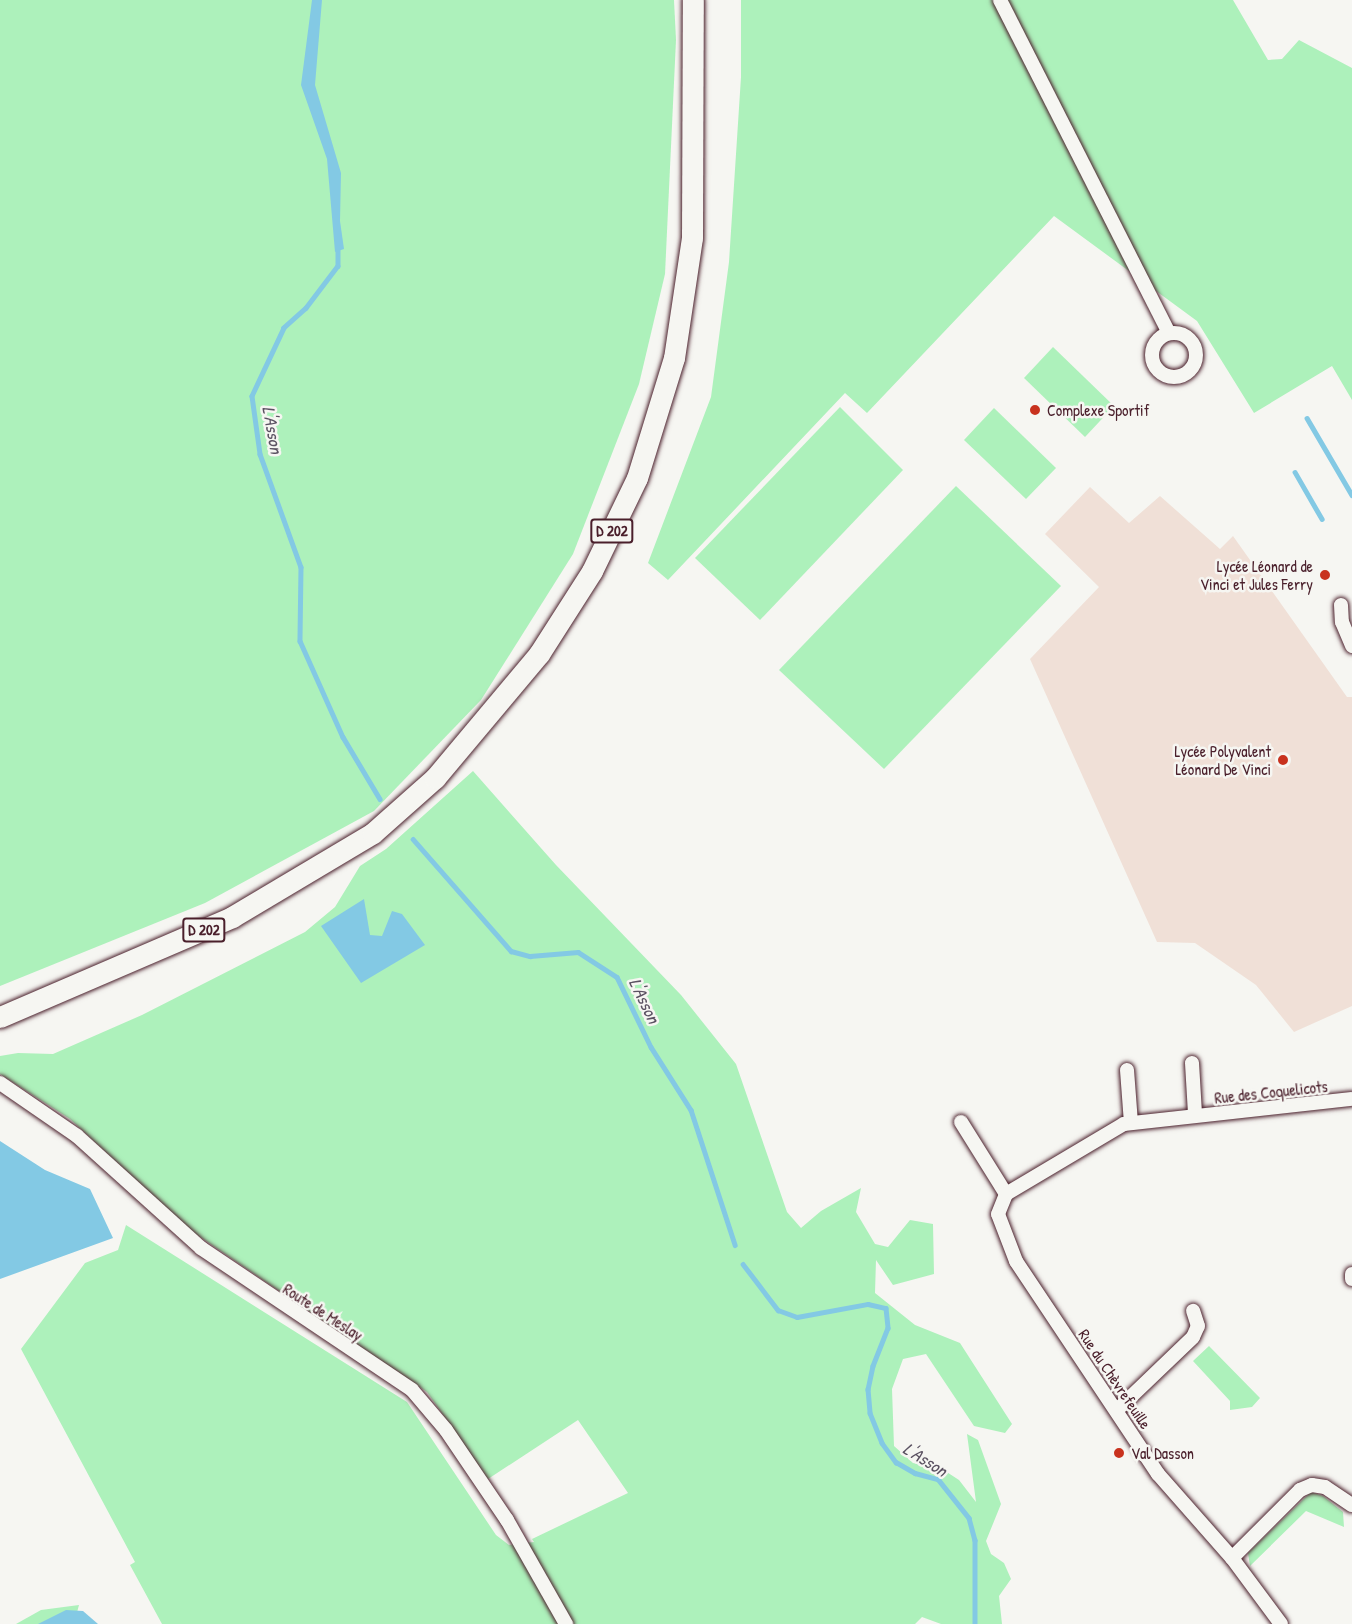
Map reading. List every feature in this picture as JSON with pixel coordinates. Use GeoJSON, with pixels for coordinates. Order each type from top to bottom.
{"type":"FeatureCollection","features":[{"type":"Feature","properties":{"kind":"main road","name":"D 202"},"geometry":{"type":"LineString","coordinates":[[0,1017],[232,917],[373,834],[435,778],[509,694],[568,611],[605,546],[637,478],[674,358],[692,238],[693,0]]}},
{"type":"Feature","properties":{"kind":"street"},"geometry":{"type":"LineString","coordinates":[[1000,0],[1170,333]]}},
{"type":"Feature","properties":{"kind":"street"},"geometry":{"type":"LineString","coordinates":[[1341,605],[1342,622],[1352,646]]}},
{"type":"Feature","properties":{"kind":"street","name":"Rue des Coquelicots"},"geometry":{"type":"LineString","coordinates":[[1192,1063],[1195,1114]]}},
{"type":"Feature","properties":{"kind":"street"},"geometry":{"type":"LineString","coordinates":[[1127,1070],[1131,1122]]}},
{"type":"Feature","properties":{"kind":"street","name":"Route de Meslay"},"geometry":{"type":"LineString","coordinates":[[0,1083],[77,1136],[201,1248],[412,1390],[446,1430],[507,1520],[566,1624]]}},
{"type":"Feature","properties":{"kind":"street","name":"Rue des Coquelicots"},"geometry":{"type":"LineString","coordinates":[[1006,1194],[1106,1132],[1131,1122],[1178,1120],[1195,1114],[1352,1099]]}},
{"type":"Feature","properties":{"kind":"street"},"geometry":{"type":"LineString","coordinates":[[961,1122],[1006,1194]]}},
{"type":"Feature","properties":{"kind":"street","name":"Rue du Chèvrefeuille"},"geometry":{"type":"LineString","coordinates":[[1006,1194],[998,1214],[1016,1261],[1164,1481],[1232,1558],[1281,1624]]}},
{"type":"Feature","properties":{"kind":"street"},"geometry":{"type":"LineString","coordinates":[[1352,1274],[1352,1279]]}},
{"type":"Feature","properties":{"kind":"street"},"geometry":{"type":"LineString","coordinates":[[1117,1410],[1193,1337],[1198,1326],[1193,1311]]}},
{"type":"Feature","properties":{"kind":"street"},"geometry":{"type":"LineString","coordinates":[[1232,1558],[1294,1496],[1312,1485],[1325,1487],[1352,1505]]}},
{"type":"Feature","properties":{"kind":"shaded area"},"geometry":{"type":"Polygon","coordinates":[[[1090,487],[1129,523],[1160,496],[1220,549],[1233,536],[1347,697],[1352,697],[1352,1006],[1294,1032],[1256,985],[1195,943],[1157,942],[1030,659],[1099,587],[1045,534],[1090,487]]]}},
{"type":"Feature","properties":{"kind":"green space"},"geometry":{"type":"Polygon","coordinates":[[[0,0],[674,0],[676,40],[665,274],[639,384],[573,554],[481,700],[374,811],[205,903],[0,986],[0,0]]]}},
{"type":"Feature","properties":{"kind":"green space"},"geometry":{"type":"Polygon","coordinates":[[[741,0],[1233,0],[1268,60],[1282,59],[1299,40],[1352,68],[1352,400],[1332,366],[1254,413],[1197,321],[1054,216],[867,413],[845,393],[668,580],[648,563],[711,397],[729,262],[741,77],[741,0]]]}},
{"type":"Feature","properties":{"kind":"green space"},"geometry":{"type":"Polygon","coordinates":[[[1053,347],[1114,406],[1085,437],[1024,378],[1053,347]]]}},
{"type":"Feature","properties":{"kind":"green space"},"geometry":{"type":"Polygon","coordinates":[[[840,407],[903,470],[760,620],[695,558],[840,407]]]}},
{"type":"Feature","properties":{"kind":"green space"},"geometry":{"type":"Polygon","coordinates":[[[994,408],[1056,468],[1026,499],[964,440],[994,408]]]}},
{"type":"Feature","properties":{"kind":"green space"},"geometry":{"type":"Polygon","coordinates":[[[956,486],[1061,586],[884,769],[779,670],[956,486]]]}},
{"type":"Feature","properties":{"kind":"green space"},"geometry":{"type":"Polygon","coordinates":[[[473,771],[556,865],[681,995],[736,1064],[787,1212],[801,1228],[821,1211],[861,1188],[856,1212],[875,1244],[888,1247],[910,1220],[933,1224],[934,1274],[893,1285],[876,1260],[875,1293],[915,1325],[960,1343],[1012,1424],[1005,1433],[974,1426],[926,1354],[903,1359],[892,1389],[894,1446],[913,1463],[939,1467],[959,1480],[976,1502],[967,1434],[978,1440],[1001,1504],[986,1541],[991,1554],[1004,1563],[1011,1579],[999,1596],[1002,1624],[941,1624],[922,1617],[915,1624],[162,1624],[130,1565],[135,1562],[21,1349],[85,1263],[118,1250],[126,1225],[407,1402],[496,1535],[509,1545],[534,1542],[532,1539],[628,1493],[578,1420],[488,1479],[427,1392],[190,1230],[70,1119],[0,1074],[0,1056],[18,1053],[53,1054],[142,1015],[305,932],[335,907],[360,866],[386,849],[473,771]]]}},
{"type":"Feature","properties":{"kind":"green space"},"geometry":{"type":"Polygon","coordinates":[[[1209,1346],[1260,1398],[1252,1407],[1230,1410],[1230,1401],[1193,1361],[1209,1346]]]}},
{"type":"Feature","properties":{"kind":"green space"},"geometry":{"type":"Polygon","coordinates":[[[1311,1492],[1323,1496],[1343,1512],[1344,1527],[1306,1511],[1250,1566],[1248,1553],[1311,1492]]]}},
{"type":"Feature","properties":{"kind":"green space"},"geometry":{"type":"Polygon","coordinates":[[[79,1605],[75,1620],[60,1624],[16,1624],[41,1610],[79,1605]]]}},
{"type":"Feature","properties":{"kind":"water"},"geometry":{"type":"Polygon","coordinates":[[[312,0],[322,0],[315,85],[341,173],[340,221],[344,249],[335,252],[327,159],[301,85],[312,0]]]}},
{"type":"Feature","properties":{"kind":"water"},"geometry":{"type":"Polygon","coordinates":[[[364,899],[370,935],[382,936],[392,911],[402,914],[425,945],[361,983],[321,926],[364,899]]]}},
{"type":"Feature","properties":{"kind":"water"},"geometry":{"type":"Polygon","coordinates":[[[0,1141],[45,1170],[90,1189],[113,1238],[0,1279],[0,1141]]]}},
{"type":"Feature","properties":{"kind":"water"},"geometry":{"type":"Polygon","coordinates":[[[66,1610],[83,1611],[98,1624],[38,1624],[66,1610]]]}},
{"type":"Feature","properties":{"kind":"waterway","name":"L'Asson"},"geometry":{"type":"LineString","coordinates":[[338,247],[338,266],[306,308],[284,328],[252,396],[260,454],[301,567],[300,641],[343,737],[380,799]]}},
{"type":"Feature","properties":{"kind":"waterway"},"geometry":{"type":"LineString","coordinates":[[1307,418],[1352,495]]}},
{"type":"Feature","properties":{"kind":"waterway"},"geometry":{"type":"LineString","coordinates":[[1295,472],[1322,519]]}},
{"type":"Feature","properties":{"kind":"waterway","name":"L'Asson"},"geometry":{"type":"LineString","coordinates":[[413,839],[511,951],[530,956],[578,952],[617,977],[651,1047],[691,1110],[735,1245]]}},
{"type":"Feature","properties":{"kind":"waterway","name":"L'Asson"},"geometry":{"type":"LineString","coordinates":[[743,1264],[778,1310],[797,1317],[868,1304],[886,1308],[888,1328],[873,1366],[868,1389],[870,1413],[882,1443],[896,1462],[915,1473],[938,1479],[969,1518],[975,1540],[975,1624]]}},
{"type":"Feature","properties":{"kind":"place","name":"Complexe Sportif"},"geometry":{"type":"Point","coordinates":[1035,410]}},
{"type":"Feature","properties":{"kind":"place","name":"Lycée Léonard de Vinci et Jules Ferry"},"geometry":{"type":"Point","coordinates":[1325,575]}},
{"type":"Feature","properties":{"kind":"place","name":"Lycée Polyvalent Léonard De Vinci"},"geometry":{"type":"Point","coordinates":[1283,760]}},
{"type":"Feature","properties":{"kind":"place","name":"Val Dasson"},"geometry":{"type":"Point","coordinates":[1119,1453]}}]}
